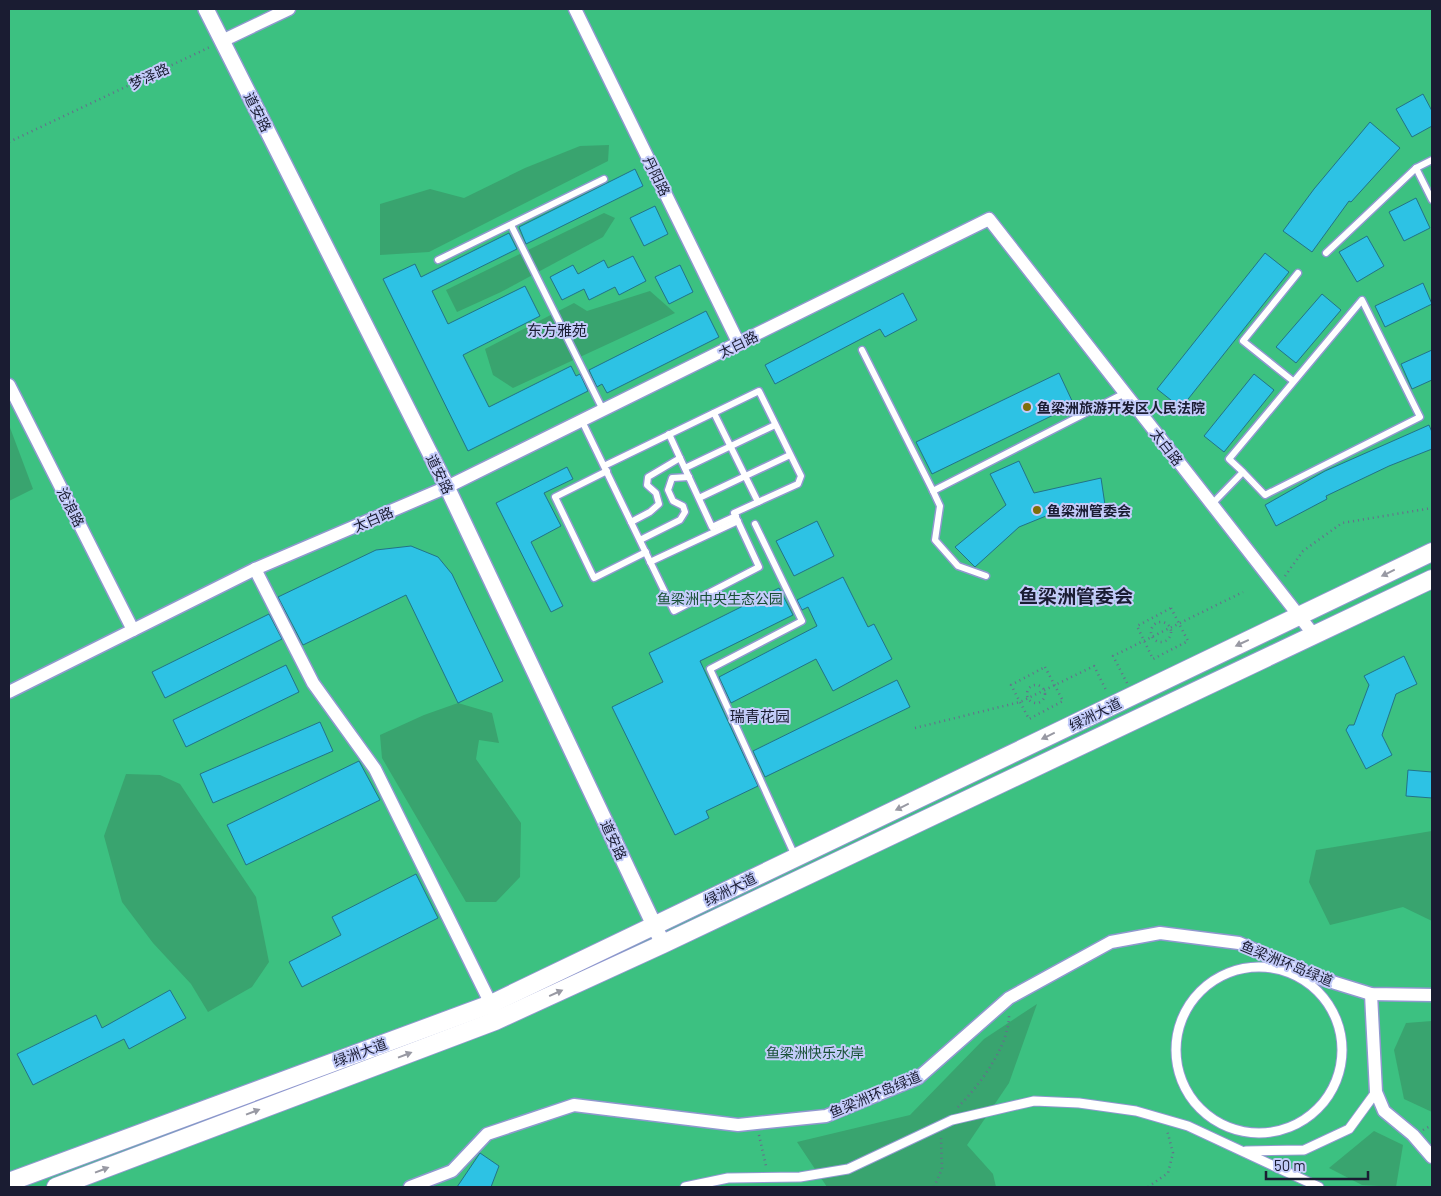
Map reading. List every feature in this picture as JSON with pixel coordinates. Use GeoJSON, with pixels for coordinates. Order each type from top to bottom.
{"type":"FeatureCollection","features":[{"type":"Feature","properties":{"kind":"main road","name":"绿洲大道"},"geometry":{"type":"LineString","coordinates":[[9,1182],[491,1004],[1432,552]]}},
{"type":"Feature","properties":{"kind":"main road","name":"绿洲大道"},"geometry":{"type":"LineString","coordinates":[[56,1187],[495,1021],[664,944],[1432,579]]}},
{"type":"Feature","properties":{"kind":"street","name":"道安路"},"geometry":{"type":"LineString","coordinates":[[206,9],[447,487],[664,944]]}},
{"type":"Feature","properties":{"kind":"street"},"geometry":{"type":"LineString","coordinates":[[222,41],[289,9]]}},
{"type":"Feature","properties":{"kind":"street","name":"丹阳路"},"geometry":{"type":"LineString","coordinates":[[575,9],[739,344]]}},
{"type":"Feature","properties":{"kind":"street","name":"太白路"},"geometry":{"type":"LineString","coordinates":[[9,692],[255,569],[447,487],[989,219],[1314,635]]}},
{"type":"Feature","properties":{"kind":"street","name":"沧浪路"},"geometry":{"type":"LineString","coordinates":[[9,385],[133,630]]}},
{"type":"Feature","properties":{"kind":"street"},"geometry":{"type":"LineString","coordinates":[[255,569],[313,683],[375,769],[491,1004]]}},
{"type":"Feature","properties":{"kind":"street","name":"鱼梁洲环岛绿道"},"geometry":{"type":"LineString","coordinates":[[410,1187],[452,1171],[487,1134],[574,1105],[738,1125],[826,1116],[918,1078],[1009,998],[1111,942],[1160,933],[1239,943],[1316,977],[1371,994],[1432,995]]}},
{"type":"Feature","properties":{"kind":"street"},"geometry":{"type":"LineString","coordinates":[[1269,967],[1295,974],[1317,989],[1333,1010],[1342,1035],[1342,1062],[1334,1089],[1316,1111],[1292,1127],[1265,1134],[1236,1131],[1211,1119],[1191,1098],[1178,1073],[1175,1045],[1182,1017],[1196,994],[1217,978],[1242,968],[1269,967]]}},
{"type":"Feature","properties":{"kind":"street"},"geometry":{"type":"LineString","coordinates":[[1371,994],[1376,1092],[1384,1111],[1413,1135],[1432,1157]]}},
{"type":"Feature","properties":{"kind":"street"},"geometry":{"type":"LineString","coordinates":[[1243,1151],[1304,1150],[1349,1129],[1376,1092]]}},
{"type":"Feature","properties":{"kind":"street"},"geometry":{"type":"LineString","coordinates":[[685,1187],[728,1178],[800,1177],[848,1169],[952,1120],[1034,1101],[1079,1102],[1136,1111],[1165,1119],[1204,1133],[1319,1187]]}},
{"type":"Feature","properties":{"kind":"street"},"geometry":{"type":"LineString","coordinates":[[1204,1133],[1211,1119]]}},
{"type":"Feature","properties":{"kind":"lane"},"geometry":{"type":"LineString","coordinates":[[1326,253],[1416,168],[1432,160]]}},
{"type":"Feature","properties":{"kind":"lane"},"geometry":{"type":"LineString","coordinates":[[1416,168],[1432,200]]}},
{"type":"Feature","properties":{"kind":"lane"},"geometry":{"type":"LineString","coordinates":[[438,260],[604,179]]}},
{"type":"Feature","properties":{"kind":"lane"},"geometry":{"type":"LineString","coordinates":[[511,225],[603,410]]}},
{"type":"Feature","properties":{"kind":"lane"},"geometry":{"type":"LineString","coordinates":[[1293,382],[1243,341],[1298,273]]}},
{"type":"Feature","properties":{"kind":"lane"},"geometry":{"type":"LineString","coordinates":[[1362,300],[1420,418],[1266,495],[1243,472],[1229,459],[1362,300]]}},
{"type":"Feature","properties":{"kind":"lane"},"geometry":{"type":"LineString","coordinates":[[862,350],[940,506],[935,540],[958,566],[986,576]]}},
{"type":"Feature","properties":{"kind":"lane"},"geometry":{"type":"LineString","coordinates":[[582,421],[606,469],[646,552],[650,562],[674,611],[759,567],[734,513],[798,484],[801,476],[759,391],[669,434],[606,469],[555,497],[594,578],[646,552]]}},
{"type":"Feature","properties":{"kind":"lane"},"geometry":{"type":"LineString","coordinates":[[933,492],[1125,393]]}},
{"type":"Feature","properties":{"kind":"lane"},"geometry":{"type":"LineString","coordinates":[[714,412],[758,502]]}},
{"type":"Feature","properties":{"kind":"lane"},"geometry":{"type":"LineString","coordinates":[[684,468],[775,425]]}},
{"type":"Feature","properties":{"kind":"lane"},"geometry":{"type":"LineString","coordinates":[[669,434],[712,527],[737,519]]}},
{"type":"Feature","properties":{"kind":"lane"},"geometry":{"type":"LineString","coordinates":[[699,498],[790,455]]}},
{"type":"Feature","properties":{"kind":"lane"},"geometry":{"type":"LineString","coordinates":[[631,522],[650,512],[660,504],[656,493],[647,485],[648,477],[680,458]]}},
{"type":"Feature","properties":{"kind":"lane"},"geometry":{"type":"LineString","coordinates":[[1212,504],[1243,472]]}},
{"type":"Feature","properties":{"kind":"lane"},"geometry":{"type":"LineString","coordinates":[[640,540],[680,520],[686,512],[683,506],[673,501],[668,490],[672,478],[689,477]]}},
{"type":"Feature","properties":{"kind":"lane"},"geometry":{"type":"LineString","coordinates":[[650,562],[737,519]]}},
{"type":"Feature","properties":{"kind":"lane"},"geometry":{"type":"LineString","coordinates":[[755,524],[802,621],[710,669],[796,858]]}},
{"type":"Feature","properties":{"kind":"path","name":"梦泽路"},"geometry":{"type":"LineString","coordinates":[[9,142],[222,41]]}},
{"type":"Feature","properties":{"kind":"path"},"geometry":{"type":"LineString","coordinates":[[1277,588],[1303,551],[1342,523],[1432,508]]}},
{"type":"Feature","properties":{"kind":"path"},"geometry":{"type":"LineString","coordinates":[[1133,695],[1113,656],[1243,592]]}},
{"type":"Feature","properties":{"kind":"path"},"geometry":{"type":"LineString","coordinates":[[1171,608],[1188,641],[1153,658],[1144,640],[1136,626],[1171,608]]}},
{"type":"Feature","properties":{"kind":"path"},"geometry":{"type":"LineString","coordinates":[[1157,623],[1166,623],[1170,628],[1171,634],[1167,640],[1157,641],[1152,636],[1151,630],[1157,623]]}},
{"type":"Feature","properties":{"kind":"path"},"geometry":{"type":"LineString","coordinates":[[915,728],[1020,702],[1094,666],[1113,705]]}},
{"type":"Feature","properties":{"kind":"path"},"geometry":{"type":"LineString","coordinates":[[1045,667],[1063,701],[1029,719],[1020,702],[1011,685],[1045,667]]}},
{"type":"Feature","properties":{"kind":"path"},"geometry":{"type":"LineString","coordinates":[[1028,698],[1028,690],[1032,686],[1038,686],[1044,691]]}},
{"type":"Feature","properties":{"kind":"path"},"geometry":{"type":"LineString","coordinates":[[1028,698],[1033,702],[1038,702],[1044,696],[1044,691]]}},
{"type":"Feature","properties":{"kind":"path"},"geometry":{"type":"LineString","coordinates":[[934,1187],[942,1169],[940,1126],[970,1095],[1006,1039],[1009,1021],[1009,998]]}},
{"type":"Feature","properties":{"kind":"path"},"geometry":{"type":"LineString","coordinates":[[1148,1187],[1168,1173],[1173,1153],[1165,1119]]}},
{"type":"Feature","properties":{"kind":"path"},"geometry":{"type":"LineString","coordinates":[[756,1123],[769,1177]]}},
{"type":"Feature","properties":{"kind":"green space","name":"鱼梁洲中央生态公园"},"geometry":{"type":"Polygon","coordinates":[[[9,9],[1432,9],[1432,1187],[9,1187],[9,9]]]}},
{"type":"Feature","properties":{"kind":"green space"},"geometry":{"type":"Polygon","coordinates":[[[609,145],[608,161],[429,252],[380,255],[380,204],[430,189],[464,198],[525,168],[580,146],[609,145]]]}},
{"type":"Feature","properties":{"kind":"green space"},"geometry":{"type":"Polygon","coordinates":[[[604,213],[615,218],[603,237],[501,292],[457,312],[446,290],[604,213]]]}},
{"type":"Feature","properties":{"kind":"green space"},"geometry":{"type":"Polygon","coordinates":[[[650,291],[675,313],[513,388],[493,375],[485,349],[574,303],[587,311],[650,291]]]}},
{"type":"Feature","properties":{"kind":"green space"},"geometry":{"type":"Polygon","coordinates":[[[9,425],[33,489],[9,501],[9,425]]]}},
{"type":"Feature","properties":{"kind":"green space"},"geometry":{"type":"Polygon","coordinates":[[[458,703],[492,713],[499,743],[479,740],[476,759],[521,823],[520,877],[496,902],[466,902],[382,758],[380,735],[424,715],[458,703]]]}},
{"type":"Feature","properties":{"kind":"green space"},"geometry":{"type":"Polygon","coordinates":[[[126,774],[160,775],[180,784],[256,897],[269,962],[252,987],[208,1012],[191,984],[153,943],[122,902],[104,836],[126,774]]]}},
{"type":"Feature","properties":{"kind":"green space"},"geometry":{"type":"Polygon","coordinates":[[[1432,831],[1432,921],[1403,907],[1330,925],[1309,882],[1316,850],[1432,831]]]}},
{"type":"Feature","properties":{"kind":"green space"},"geometry":{"type":"Polygon","coordinates":[[[1037,1004],[1009,1083],[967,1145],[993,1174],[996,1187],[827,1187],[797,1142],[910,1115],[984,1039],[1037,1004]]]}},
{"type":"Feature","properties":{"kind":"green space"},"geometry":{"type":"Polygon","coordinates":[[[1432,1021],[1432,1112],[1404,1099],[1394,1050],[1406,1023],[1432,1021]]]}},
{"type":"Feature","properties":{"kind":"green space"},"geometry":{"type":"Polygon","coordinates":[[[1374,1131],[1403,1145],[1396,1187],[1362,1185],[1329,1168],[1374,1131]]]}},
{"type":"Feature","properties":{"kind":"building"},"geometry":{"type":"Polygon","coordinates":[[[1423,94],[1432,111],[1432,126],[1412,137],[1396,109],[1423,94]]]}},
{"type":"Feature","properties":{"kind":"building"},"geometry":{"type":"Polygon","coordinates":[[[1370,122],[1400,148],[1351,202],[1349,201],[1312,252],[1283,231],[1314,189],[1370,122]]]}},
{"type":"Feature","properties":{"kind":"building"},"geometry":{"type":"Polygon","coordinates":[[[635,169],[643,186],[526,244],[519,227],[635,169]]]}},
{"type":"Feature","properties":{"kind":"building"},"geometry":{"type":"Polygon","coordinates":[[[1416,198],[1430,228],[1404,241],[1389,212],[1416,198]]]}},
{"type":"Feature","properties":{"kind":"building"},"geometry":{"type":"Polygon","coordinates":[[[655,206],[668,234],[644,246],[630,218],[655,206]]]}},
{"type":"Feature","properties":{"kind":"building"},"geometry":{"type":"Polygon","coordinates":[[[509,233],[517,249],[432,291],[448,324],[525,286],[540,316],[463,355],[489,407],[571,366],[576,376],[580,374],[588,391],[468,451],[383,279],[415,264],[421,277],[509,233]]]}},
{"type":"Feature","properties":{"kind":"building"},"geometry":{"type":"Polygon","coordinates":[[[1367,236],[1384,266],[1357,282],[1339,252],[1367,236]]]}},
{"type":"Feature","properties":{"kind":"building"},"geometry":{"type":"Polygon","coordinates":[[[1265,253],[1289,272],[1181,408],[1157,389],[1265,253]]]}},
{"type":"Feature","properties":{"kind":"building"},"geometry":{"type":"Polygon","coordinates":[[[633,256],[646,281],[619,295],[615,287],[589,300],[584,289],[562,300],[550,277],[573,265],[578,274],[604,260],[608,268],[633,256]]]}},
{"type":"Feature","properties":{"kind":"building"},"geometry":{"type":"Polygon","coordinates":[[[680,265],[693,292],[669,304],[655,277],[680,265]]]}},
{"type":"Feature","properties":{"kind":"building"},"geometry":{"type":"Polygon","coordinates":[[[1423,283],[1432,304],[1385,327],[1375,306],[1423,283]]]}},
{"type":"Feature","properties":{"kind":"building"},"geometry":{"type":"Polygon","coordinates":[[[903,293],[917,320],[885,337],[880,329],[775,384],[765,365],[903,293]]]}},
{"type":"Feature","properties":{"kind":"building"},"geometry":{"type":"Polygon","coordinates":[[[1322,294],[1341,310],[1296,363],[1276,347],[1322,294]]]}},
{"type":"Feature","properties":{"kind":"building"},"geometry":{"type":"Polygon","coordinates":[[[706,311],[719,337],[607,393],[602,384],[597,387],[589,370],[706,311]]]}},
{"type":"Feature","properties":{"kind":"building"},"geometry":{"type":"Polygon","coordinates":[[[1432,350],[1432,380],[1412,389],[1401,364],[1432,350]]]}},
{"type":"Feature","properties":{"kind":"building"},"geometry":{"type":"Polygon","coordinates":[[[1059,373],[1074,405],[932,474],[916,442],[1059,373]]]}},
{"type":"Feature","properties":{"kind":"building"},"geometry":{"type":"Polygon","coordinates":[[[1254,374],[1274,390],[1224,452],[1204,436],[1254,374]]]}},
{"type":"Feature","properties":{"kind":"building"},"geometry":{"type":"Polygon","coordinates":[[[1429,425],[1432,432],[1432,449],[1389,466],[1326,496],[1327,499],[1276,526],[1265,505],[1325,471],[1429,425]]]}},
{"type":"Feature","properties":{"kind":"building","name":"鱼梁洲管委会"},"geometry":{"type":"Polygon","coordinates":[[[1019,461],[1034,493],[1101,478],[1105,505],[1046,516],[1019,527],[975,567],[955,547],[1006,505],[990,474],[1019,461]]]}},
{"type":"Feature","properties":{"kind":"building"},"geometry":{"type":"Polygon","coordinates":[[[567,467],[573,479],[544,493],[561,526],[531,542],[563,606],[551,612],[496,503],[567,467]]]}},
{"type":"Feature","properties":{"kind":"building"},"geometry":{"type":"Polygon","coordinates":[[[817,521],[834,556],[794,576],[776,541],[817,521]]]}},
{"type":"Feature","properties":{"kind":"building"},"geometry":{"type":"Polygon","coordinates":[[[411,546],[438,557],[452,574],[503,681],[458,703],[406,595],[303,645],[278,597],[376,550],[411,546]]]}},
{"type":"Feature","properties":{"kind":"building"},"geometry":{"type":"Polygon","coordinates":[[[843,577],[868,627],[874,624],[892,659],[833,691],[816,659],[731,703],[719,677],[817,626],[808,607],[802,610],[797,600],[843,577]]]}},
{"type":"Feature","properties":{"kind":"building"},"geometry":{"type":"Polygon","coordinates":[[[779,588],[793,615],[700,661],[758,786],[706,811],[709,818],[675,835],[612,707],[663,682],[649,653],[779,588]]]}},
{"type":"Feature","properties":{"kind":"building"},"geometry":{"type":"Polygon","coordinates":[[[269,614],[282,639],[165,698],[152,672],[269,614]]]}},
{"type":"Feature","properties":{"kind":"building"},"geometry":{"type":"Polygon","coordinates":[[[1404,656],[1417,684],[1396,694],[1382,735],[1392,755],[1366,769],[1346,730],[1349,725],[1354,725],[1369,685],[1364,676],[1404,656]]]}},
{"type":"Feature","properties":{"kind":"building"},"geometry":{"type":"Polygon","coordinates":[[[286,665],[299,692],[186,747],[173,720],[286,665]]]}},
{"type":"Feature","properties":{"kind":"building"},"geometry":{"type":"Polygon","coordinates":[[[897,680],[910,707],[765,777],[753,751],[897,680]]]}},
{"type":"Feature","properties":{"kind":"building"},"geometry":{"type":"Polygon","coordinates":[[[320,722],[333,751],[213,803],[200,774],[320,722]]]}},
{"type":"Feature","properties":{"kind":"building"},"geometry":{"type":"Polygon","coordinates":[[[359,761],[380,800],[246,865],[227,825],[359,761]]]}},
{"type":"Feature","properties":{"kind":"building"},"geometry":{"type":"Polygon","coordinates":[[[1408,770],[1432,772],[1432,798],[1406,796],[1408,770]]]}},
{"type":"Feature","properties":{"kind":"building"},"geometry":{"type":"Polygon","coordinates":[[[416,874],[438,918],[302,987],[289,962],[341,935],[332,917],[416,874]]]}},
{"type":"Feature","properties":{"kind":"building"},"geometry":{"type":"Polygon","coordinates":[[[170,990],[186,1018],[129,1049],[124,1039],[33,1085],[17,1054],[96,1015],[102,1028],[170,990]]]}},
{"type":"Feature","properties":{"kind":"building"},"geometry":{"type":"Polygon","coordinates":[[[480,1153],[499,1166],[491,1187],[457,1187],[480,1153]]]}},
{"type":"Feature","properties":{"kind":"place","name":"鱼梁洲旅游开发区人民法院"},"geometry":{"type":"Point","coordinates":[1027,407]}},
{"type":"Feature","properties":{"kind":"place","name":"鱼梁洲管委会"},"geometry":{"type":"Point","coordinates":[1037,510]}},
{"type":"Feature","properties":{"kind":"district","name":"东方雅苑"},"geometry":{"type":"Point","coordinates":[557,330]}},
{"type":"Feature","properties":{"kind":"district","name":"鱼梁洲管委会"},"geometry":{"type":"Point","coordinates":[1076,595]}},
{"type":"Feature","properties":{"kind":"district","name":"瑞青花园"},"geometry":{"type":"Point","coordinates":[760,716]}},
{"type":"Feature","properties":{"kind":"park label","name":"鱼梁洲快乐水岸"},"geometry":{"type":"Point","coordinates":[815,1052]}}]}
